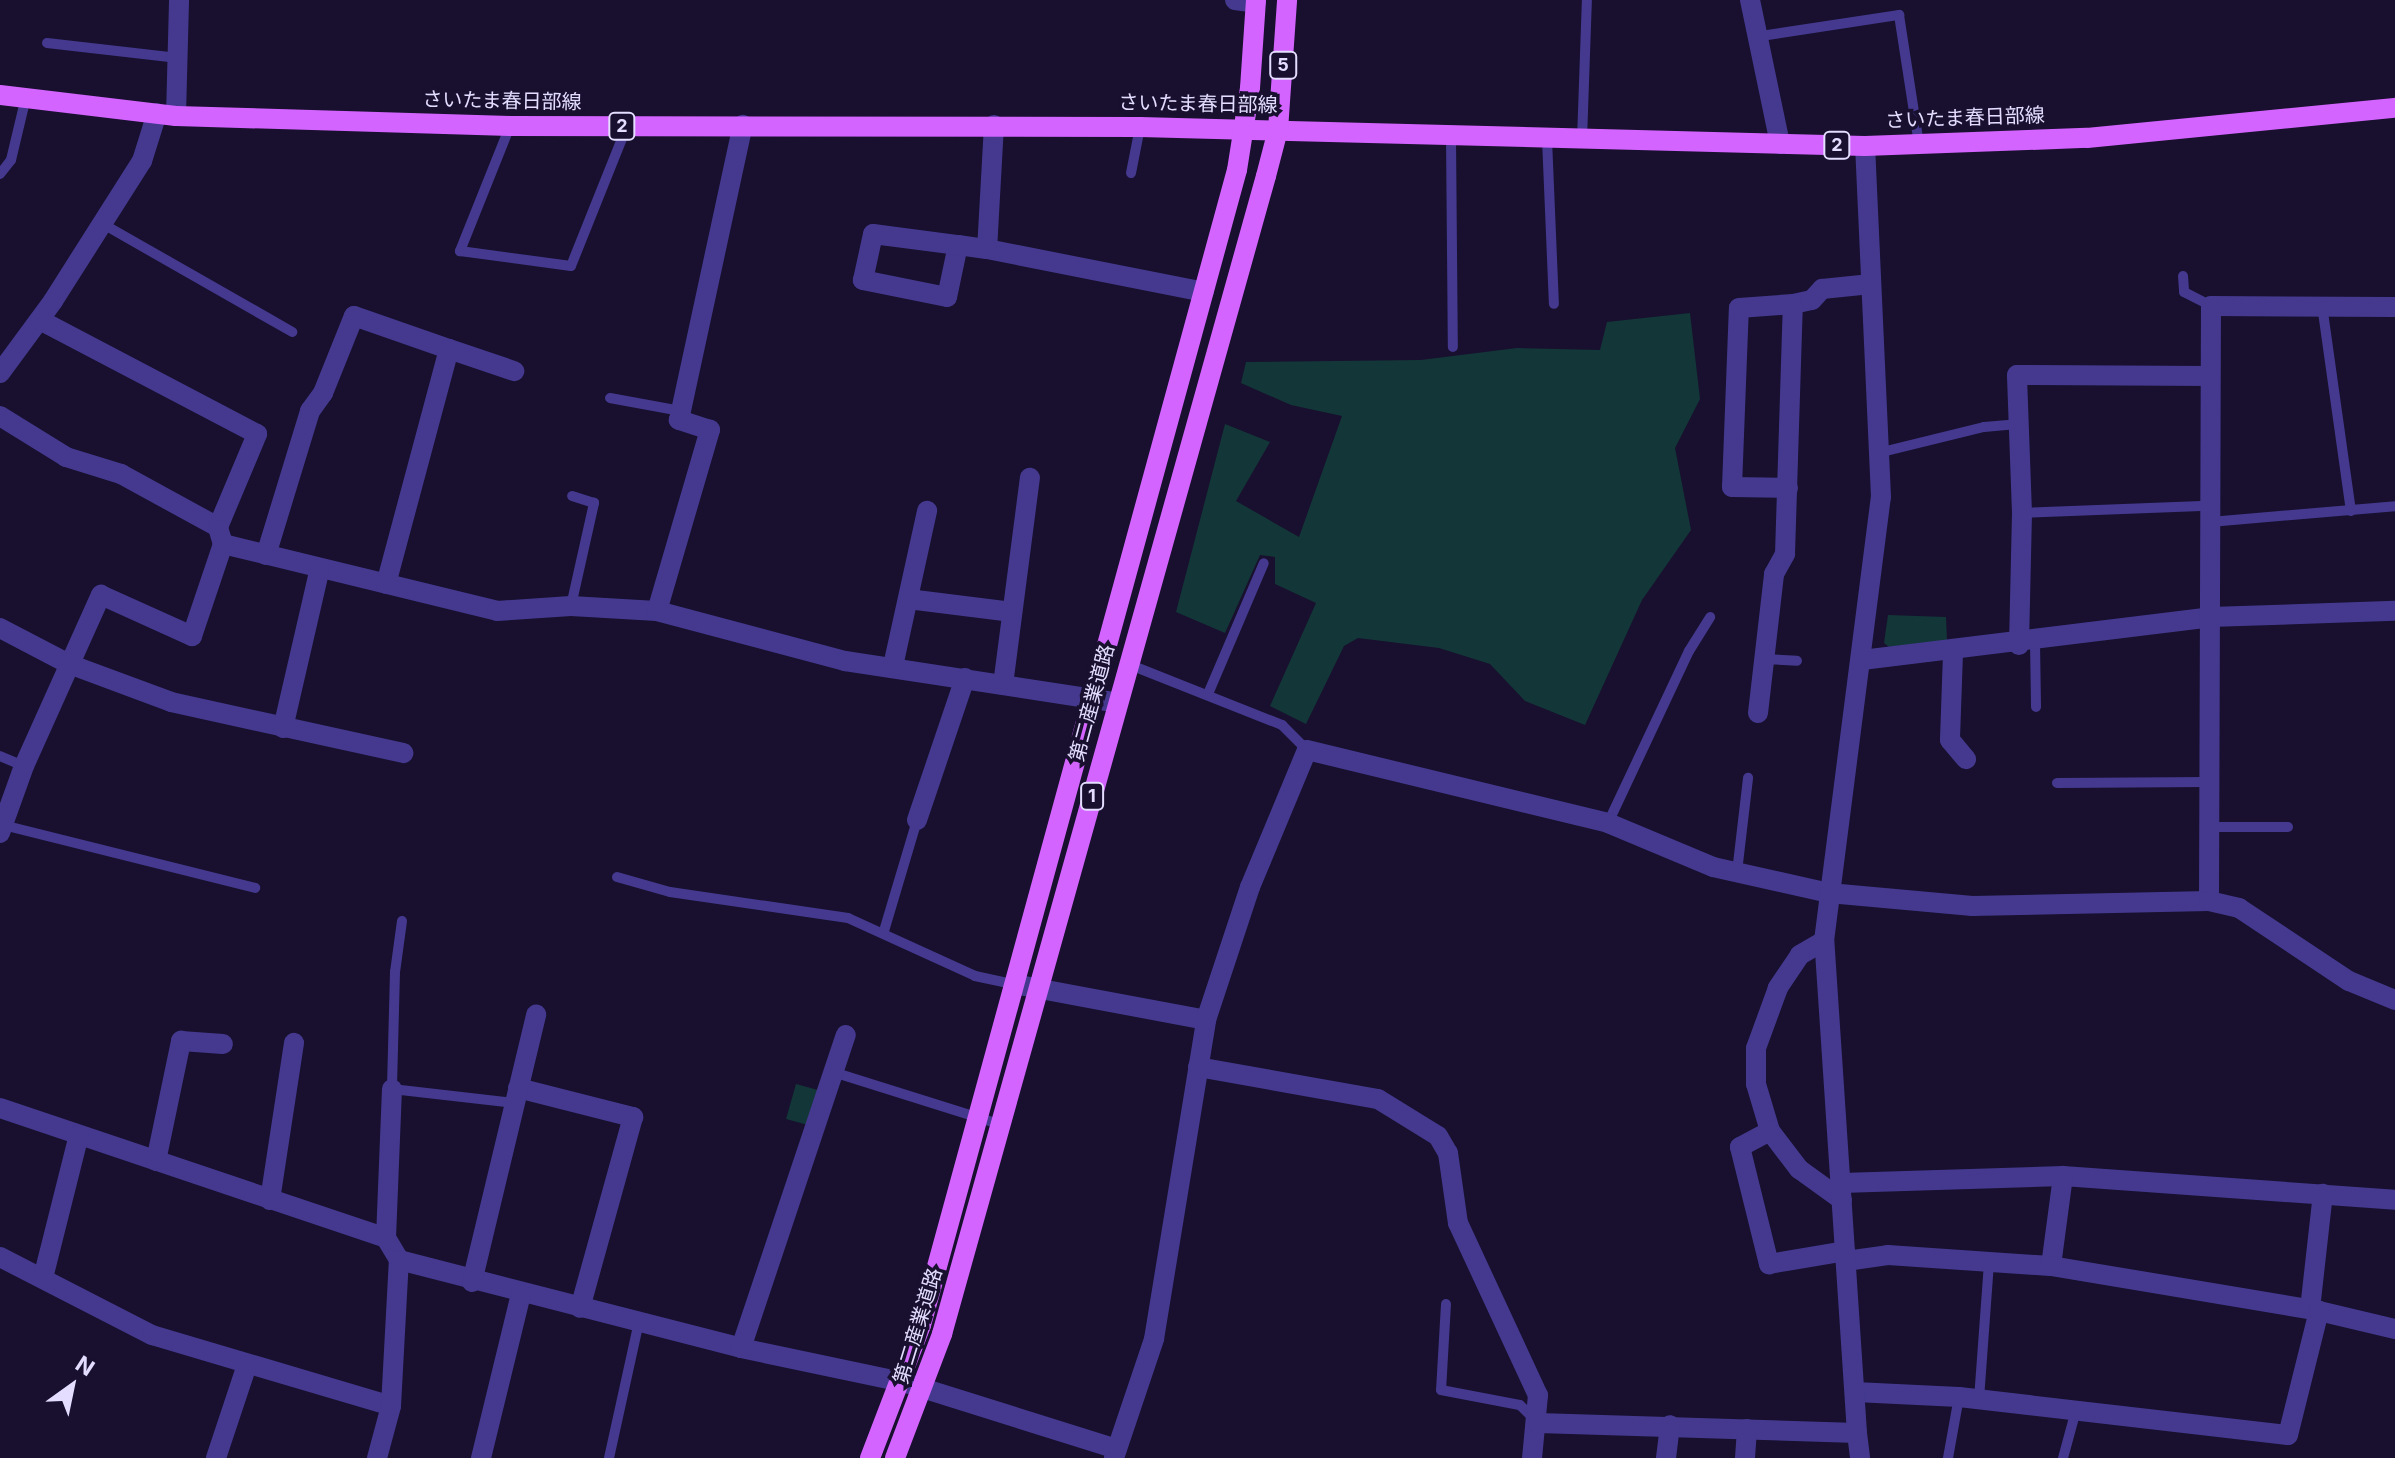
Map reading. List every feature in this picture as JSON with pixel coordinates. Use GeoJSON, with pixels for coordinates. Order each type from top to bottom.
{"type":"FeatureCollection","features":[{"type":"Feature","properties":{"kind":"main road","name":"第二産業道路"},"geometry":{"type":"LineString","coordinates":[[895,1458],[924,1388],[1002,1125],[1278,130],[1287,0]]}},
{"type":"Feature","properties":{"kind":"main road","name":"第二産業道路"},"geometry":{"type":"LineString","coordinates":[[870,1458],[903,1382],[1204,292],[1246,129],[1249,1]]}},
{"type":"Feature","properties":{"kind":"main road","name":"さいたま春日部線"},"geometry":{"type":"LineString","coordinates":[[0,95],[167,115],[510,126],[1140,127],[1865,146],[2087,138],[2395,108]]}},
{"type":"Feature","properties":{"kind":"street"},"geometry":{"type":"LineString","coordinates":[[0,373],[40,320],[103,224],[167,115],[178,58],[179,0]]}},
{"type":"Feature","properties":{"kind":"street"},"geometry":{"type":"LineString","coordinates":[[1750,0],[1761,36],[1780,144]]}},
{"type":"Feature","properties":{"kind":"street"},"geometry":{"type":"LineString","coordinates":[[657,611],[710,430],[679,420],[743,125]]}},
{"type":"Feature","properties":{"kind":"street"},"geometry":{"type":"LineString","coordinates":[[987,249],[994,125]]}},
{"type":"Feature","properties":{"kind":"street"},"geometry":{"type":"LineString","coordinates":[[1860,1458],[1824,941],[1881,497],[1865,146]]}},
{"type":"Feature","properties":{"kind":"street"},"geometry":{"type":"LineString","coordinates":[[958,245],[947,297],[863,280],[873,234],[958,245],[987,249],[1204,292]]}},
{"type":"Feature","properties":{"kind":"street"},"geometry":{"type":"LineString","coordinates":[[1788,488],[1732,487],[1739,308],[1793,304],[1812,300],[1822,289],[1871,284]]}},
{"type":"Feature","properties":{"kind":"street"},"geometry":{"type":"LineString","coordinates":[[1758,713],[1774,574],[1785,554],[1793,304]]}},
{"type":"Feature","properties":{"kind":"street"},"geometry":{"type":"LineString","coordinates":[[2209,901],[2211,306],[2395,307]]}},
{"type":"Feature","properties":{"kind":"street"},"geometry":{"type":"LineString","coordinates":[[266,555],[310,411],[323,393],[354,316],[514,371]]}},
{"type":"Feature","properties":{"kind":"street"},"geometry":{"type":"LineString","coordinates":[[1,829],[24,766],[101,595],[192,636],[220,536],[257,434],[40,320]]}},
{"type":"Feature","properties":{"kind":"street"},"geometry":{"type":"LineString","coordinates":[[386,584],[449,349]]}},
{"type":"Feature","properties":{"kind":"street"},"geometry":{"type":"LineString","coordinates":[[2027,644],[2017,375],[2210,376]]}},
{"type":"Feature","properties":{"kind":"street"},"geometry":{"type":"LineString","coordinates":[[0,416],[66,457],[121,474],[220,536],[266,555],[497,611],[571,606],[657,611],[845,661],[1118,703]]}},
{"type":"Feature","properties":{"kind":"street"},"geometry":{"type":"LineString","coordinates":[[1003,685],[1030,478]]}},
{"type":"Feature","properties":{"kind":"street"},"geometry":{"type":"LineString","coordinates":[[893,666],[927,511]]}},
{"type":"Feature","properties":{"kind":"street"},"geometry":{"type":"LineString","coordinates":[[283,728],[320,568]]}},
{"type":"Feature","properties":{"kind":"street"},"geometry":{"type":"LineString","coordinates":[[908,599],[1012,612]]}},
{"type":"Feature","properties":{"kind":"street"},"geometry":{"type":"LineString","coordinates":[[1862,660],[2027,644],[2210,617],[2395,611]]}},
{"type":"Feature","properties":{"kind":"street"},"geometry":{"type":"LineString","coordinates":[[0,628],[69,664],[171,702],[403,753]]}},
{"type":"Feature","properties":{"kind":"street"},"geometry":{"type":"LineString","coordinates":[[1953,653],[1950,740],[1966,759]]}},
{"type":"Feature","properties":{"kind":"street"},"geometry":{"type":"LineString","coordinates":[[917,820],[965,678]]}},
{"type":"Feature","properties":{"kind":"street"},"geometry":{"type":"LineString","coordinates":[[399,1260],[472,1282],[741,1348],[903,1382],[1116,1453],[1154,1339],[1206,1020],[1250,887],[1307,750],[1608,823],[1737,872],[1829,893],[1972,906],[2209,901],[2239,908],[2349,981],[2395,1000]]}},
{"type":"Feature","properties":{"kind":"street"},"geometry":{"type":"LineString","coordinates":[[1824,941],[1800,955],[1778,988],[1756,1048],[1756,1084],[1770,1131],[1799,1169],[1841,1191],[2063,1176],[2395,1200]]}},
{"type":"Feature","properties":{"kind":"street"},"geometry":{"type":"LineString","coordinates":[[1014,984],[1206,1020]]}},
{"type":"Feature","properties":{"kind":"street"},"geometry":{"type":"LineString","coordinates":[[472,1282],[536,1015]]}},
{"type":"Feature","properties":{"kind":"street"},"geometry":{"type":"LineString","coordinates":[[741,1348],[846,1035]]}},
{"type":"Feature","properties":{"kind":"street"},"geometry":{"type":"LineString","coordinates":[[156,1161],[181,1041],[223,1044]]}},
{"type":"Feature","properties":{"kind":"street"},"geometry":{"type":"LineString","coordinates":[[270,1200],[294,1043]]}},
{"type":"Feature","properties":{"kind":"street"},"geometry":{"type":"LineString","coordinates":[[1198,1067],[1378,1099],[1438,1136],[1448,1153],[1458,1223],[1538,1395],[1538,1423],[1532,1458]]}},
{"type":"Feature","properties":{"kind":"street"},"geometry":{"type":"LineString","coordinates":[[377,1458],[391,1406],[399,1260],[386,1238],[392,1089]]}},
{"type":"Feature","properties":{"kind":"street"},"geometry":{"type":"LineString","coordinates":[[516,1095],[633,1117],[580,1308]]}},
{"type":"Feature","properties":{"kind":"street"},"geometry":{"type":"LineString","coordinates":[[0,1108],[386,1238]]}},
{"type":"Feature","properties":{"kind":"street"},"geometry":{"type":"LineString","coordinates":[[1770,1131],[1740,1147],[1769,1264],[1888,1255],[2051,1266],[2314,1310],[2395,1329]]}},
{"type":"Feature","properties":{"kind":"street"},"geometry":{"type":"LineString","coordinates":[[43,1278],[79,1135]]}},
{"type":"Feature","properties":{"kind":"street"},"geometry":{"type":"LineString","coordinates":[[2051,1266],[2063,1176]]}},
{"type":"Feature","properties":{"kind":"street"},"geometry":{"type":"LineString","coordinates":[[1855,1392],[1969,1398],[2288,1435],[2314,1310],[2323,1194]]}},
{"type":"Feature","properties":{"kind":"street"},"geometry":{"type":"LineString","coordinates":[[0,1257],[152,1335],[391,1406]]}},
{"type":"Feature","properties":{"kind":"street"},"geometry":{"type":"LineString","coordinates":[[481,1458],[521,1294]]}},
{"type":"Feature","properties":{"kind":"street"},"geometry":{"type":"LineString","coordinates":[[216,1458],[247,1365]]}},
{"type":"Feature","properties":{"kind":"street"},"geometry":{"type":"LineString","coordinates":[[1538,1423],[1857,1433]]}},
{"type":"Feature","properties":{"kind":"street"},"geometry":{"type":"LineString","coordinates":[[1666,1458],[1670,1425]]}},
{"type":"Feature","properties":{"kind":"street"},"geometry":{"type":"LineString","coordinates":[[1745,1458],[1747,1429]]}},
{"type":"Feature","properties":{"kind":"lane"},"geometry":{"type":"LineString","coordinates":[[1582,140],[1587,0]]}},
{"type":"Feature","properties":{"kind":"lane"},"geometry":{"type":"LineString","coordinates":[[1761,36],[1899,15],[1919,144]]}},
{"type":"Feature","properties":{"kind":"lane"},"geometry":{"type":"LineString","coordinates":[[47,43],[178,58]]}},
{"type":"Feature","properties":{"kind":"lane"},"geometry":{"type":"LineString","coordinates":[[0,174],[11,160],[26,97]]}},
{"type":"Feature","properties":{"kind":"lane"},"geometry":{"type":"LineString","coordinates":[[510,126],[460,251],[571,266],[627,126]]}},
{"type":"Feature","properties":{"kind":"lane"},"geometry":{"type":"LineString","coordinates":[[1131,173],[1140,127]]}},
{"type":"Feature","properties":{"kind":"lane"},"geometry":{"type":"LineString","coordinates":[[1451,137],[1453,347]]}},
{"type":"Feature","properties":{"kind":"lane"},"geometry":{"type":"LineString","coordinates":[[1547,139],[1554,304]]}},
{"type":"Feature","properties":{"kind":"lane"},"geometry":{"type":"LineString","coordinates":[[103,224],[292,332]]}},
{"type":"Feature","properties":{"kind":"lane"},"geometry":{"type":"LineString","coordinates":[[2183,276],[2184,292],[2211,306]]}},
{"type":"Feature","properties":{"kind":"lane"},"geometry":{"type":"LineString","coordinates":[[2322,305],[2351,511]]}},
{"type":"Feature","properties":{"kind":"lane"},"geometry":{"type":"LineString","coordinates":[[610,398],[681,411]]}},
{"type":"Feature","properties":{"kind":"lane"},"geometry":{"type":"LineString","coordinates":[[1878,453],[1984,427],[2020,424]]}},
{"type":"Feature","properties":{"kind":"lane"},"geometry":{"type":"LineString","coordinates":[[571,606],[594,503],[572,496]]}},
{"type":"Feature","properties":{"kind":"lane"},"geometry":{"type":"LineString","coordinates":[[2022,513],[2209,514],[2351,511],[2395,506]]}},
{"type":"Feature","properties":{"kind":"lane"},"geometry":{"type":"LineString","coordinates":[[1208,694],[1264,563]]}},
{"type":"Feature","properties":{"kind":"lane"},"geometry":{"type":"LineString","coordinates":[[1608,823],[1689,651],[1710,617]]}},
{"type":"Feature","properties":{"kind":"lane"},"geometry":{"type":"LineString","coordinates":[[2027,644],[2036,707]]}},
{"type":"Feature","properties":{"kind":"lane"},"geometry":{"type":"LineString","coordinates":[[1764,659],[1797,661]]}},
{"type":"Feature","properties":{"kind":"lane"},"geometry":{"type":"LineString","coordinates":[[1128,664],[1282,725],[1307,750]]}},
{"type":"Feature","properties":{"kind":"lane"},"geometry":{"type":"LineString","coordinates":[[0,756],[24,766]]}},
{"type":"Feature","properties":{"kind":"lane"},"geometry":{"type":"LineString","coordinates":[[1737,872],[1748,778]]}},
{"type":"Feature","properties":{"kind":"lane"},"geometry":{"type":"LineString","coordinates":[[2057,783],[2208,782]]}},
{"type":"Feature","properties":{"kind":"lane"},"geometry":{"type":"LineString","coordinates":[[884,931],[917,820]]}},
{"type":"Feature","properties":{"kind":"lane"},"geometry":{"type":"LineString","coordinates":[[2208,827],[2288,827]]}},
{"type":"Feature","properties":{"kind":"lane"},"geometry":{"type":"LineString","coordinates":[[1,829],[255,888]]}},
{"type":"Feature","properties":{"kind":"lane"},"geometry":{"type":"LineString","coordinates":[[617,877],[670,892],[848,918],[884,931],[975,976],[1014,984]]}},
{"type":"Feature","properties":{"kind":"lane"},"geometry":{"type":"LineString","coordinates":[[402,921],[395,972],[392,1089],[516,1095]]}},
{"type":"Feature","properties":{"kind":"lane"},"geometry":{"type":"LineString","coordinates":[[833,1072],[1002,1125]]}},
{"type":"Feature","properties":{"kind":"lane"},"geometry":{"type":"LineString","coordinates":[[1948,1458],[1969,1398],[1989,1262]]}},
{"type":"Feature","properties":{"kind":"lane"},"geometry":{"type":"LineString","coordinates":[[1446,1304],[1441,1390],[1520,1405],[1538,1423]]}},
{"type":"Feature","properties":{"kind":"lane"},"geometry":{"type":"LineString","coordinates":[[609,1458],[639,1322]]}},
{"type":"Feature","properties":{"kind":"lane"},"geometry":{"type":"LineString","coordinates":[[2063,1458],[2076,1410]]}},
{"type":"Feature","properties":{"kind":"green space"},"geometry":{"type":"Polygon","coordinates":[[[1690,313],[1700,399],[1675,448],[1691,530],[1642,600],[1585,725],[1525,701],[1490,664],[1439,648],[1358,638],[1344,646],[1306,724],[1270,706],[1316,603],[1275,584],[1275,557],[1260,555],[1225,633],[1176,612],[1225,424],[1270,442],[1236,501],[1299,537],[1342,416],[1291,405],[1241,383],[1246,362],[1421,360],[1517,348],[1600,350],[1607,322],[1690,313]]]}},
{"type":"Feature","properties":{"kind":"green space"},"geometry":{"type":"Polygon","coordinates":[[[1888,615],[1946,617],[1947,641],[1889,647],[1884,643],[1888,615]]]}},
{"type":"Feature","properties":{"kind":"green space"},"geometry":{"type":"Polygon","coordinates":[[[796,1084],[818,1090],[808,1125],[786,1119],[796,1084]]]}}]}
